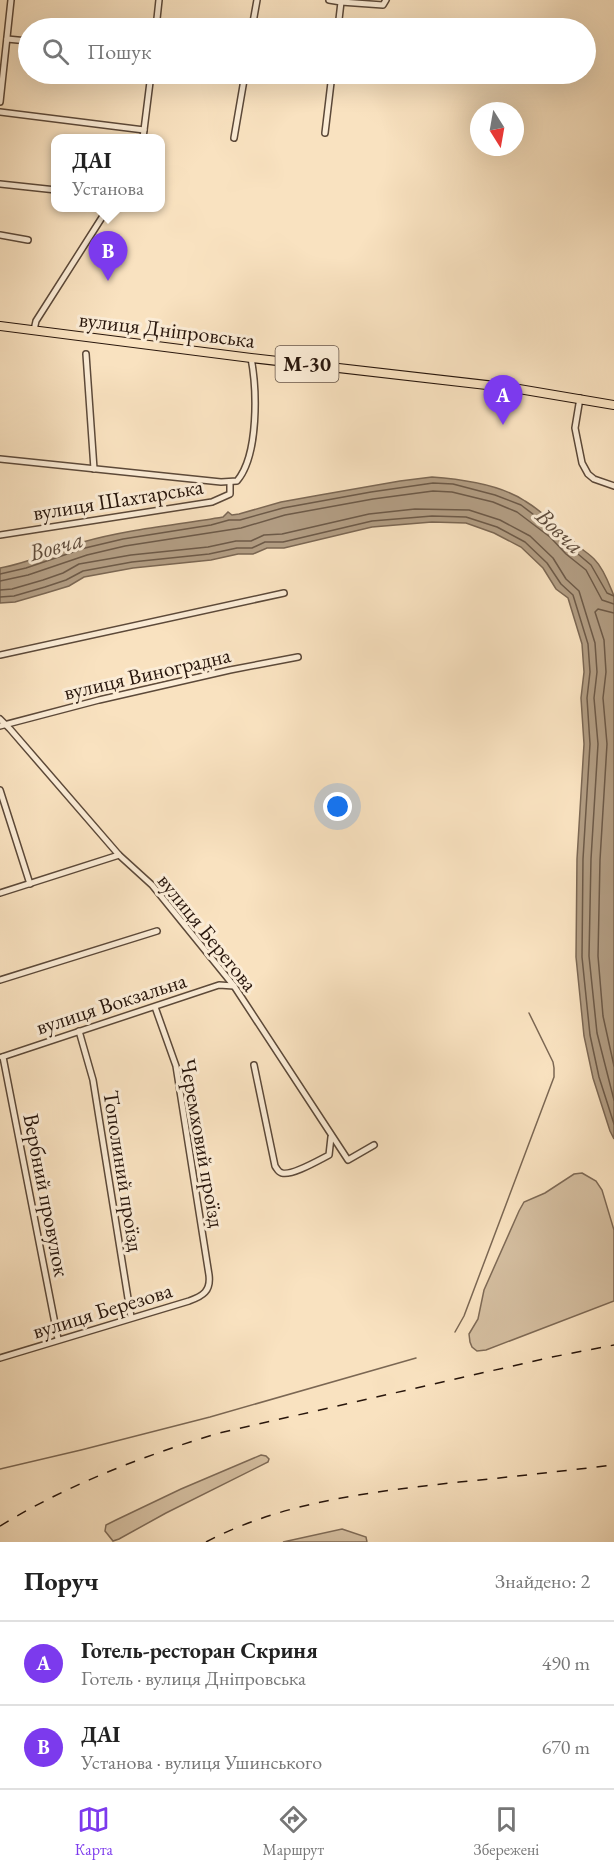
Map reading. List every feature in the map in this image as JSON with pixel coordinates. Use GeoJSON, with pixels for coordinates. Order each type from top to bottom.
{"type":"FeatureCollection","features":[{"type":"Feature","properties":{"kind":"highway","name":"вулиця Дніпровська"},"geometry":{"type":"LineString","coordinates":[[0,326],[482,384],[614,405]]}},
{"type":"Feature","properties":{"kind":"street"},"geometry":{"type":"LineString","coordinates":[[0,102],[11,0]]}},
{"type":"Feature","properties":{"kind":"street"},"geometry":{"type":"LineString","coordinates":[[157,18],[159,0]]}},
{"type":"Feature","properties":{"kind":"street"},"geometry":{"type":"LineString","coordinates":[[254,18],[257,0]]}},
{"type":"Feature","properties":{"kind":"street"},"geometry":{"type":"LineString","coordinates":[[329,0],[383,5],[386,0]]}},
{"type":"Feature","properties":{"kind":"street"},"geometry":{"type":"LineString","coordinates":[[339,18],[341,2]]}},
{"type":"Feature","properties":{"kind":"street"},"geometry":{"type":"LineString","coordinates":[[7,39],[18,40]]}},
{"type":"Feature","properties":{"kind":"street"},"geometry":{"type":"LineString","coordinates":[[144,134],[150,84]]}},
{"type":"Feature","properties":{"kind":"street"},"geometry":{"type":"LineString","coordinates":[[234,138],[243,84]]}},
{"type":"Feature","properties":{"kind":"street"},"geometry":{"type":"LineString","coordinates":[[325,133],[331,84]]}},
{"type":"Feature","properties":{"kind":"street"},"geometry":{"type":"LineString","coordinates":[[0,112],[144,130]]}},
{"type":"Feature","properties":{"kind":"street"},"geometry":{"type":"LineString","coordinates":[[0,184],[51,189]]}},
{"type":"Feature","properties":{"kind":"street"},"geometry":{"type":"LineString","coordinates":[[34,330],[36,321],[105,212]]}},
{"type":"Feature","properties":{"kind":"street"},"geometry":{"type":"LineString","coordinates":[[0,235],[28,240]]}},
{"type":"Feature","properties":{"kind":"street"},"geometry":{"type":"LineString","coordinates":[[86,354],[94,469]]}},
{"type":"Feature","properties":{"kind":"street"},"geometry":{"type":"LineString","coordinates":[[0,459],[230,483],[237,481],[246,468],[252,444],[256,385],[251,358]]}},
{"type":"Feature","properties":{"kind":"street"},"geometry":{"type":"LineString","coordinates":[[580,398],[575,428],[582,463],[594,479],[614,486]]}},
{"type":"Feature","properties":{"kind":"street","name":"вулиця Шахтарська"},"geometry":{"type":"LineString","coordinates":[[0,535],[212,502],[230,494],[230,483]]}},
{"type":"Feature","properties":{"kind":"street"},"geometry":{"type":"LineString","coordinates":[[0,655],[284,593]]}},
{"type":"Feature","properties":{"kind":"street","name":"вулиця Виноградна"},"geometry":{"type":"LineString","coordinates":[[2,725],[97,700],[298,657]]}},
{"type":"Feature","properties":{"kind":"street","name":"вулиця Берегова"},"geometry":{"type":"LineString","coordinates":[[0,719],[2,725],[10,729],[119,855],[152,885],[234,986],[348,1160],[374,1145]]}},
{"type":"Feature","properties":{"kind":"street"},"geometry":{"type":"LineString","coordinates":[[0,790],[2,806],[30,884]]}},
{"type":"Feature","properties":{"kind":"street"},"geometry":{"type":"LineString","coordinates":[[0,894],[119,855]]}},
{"type":"Feature","properties":{"kind":"street"},"geometry":{"type":"LineString","coordinates":[[0,980],[157,931]]}},
{"type":"Feature","properties":{"kind":"street","name":"вулиця Вокзальна"},"geometry":{"type":"LineString","coordinates":[[2,1057],[219,985],[234,986]]}},
{"type":"Feature","properties":{"kind":"street","name":"Черемховий проїзд"},"geometry":{"type":"LineString","coordinates":[[155,1007],[176,1066],[209,1287]]}},
{"type":"Feature","properties":{"kind":"street","name":"Тополиний проїзд"},"geometry":{"type":"LineString","coordinates":[[80,1031],[93,1080],[131,1317]]}},
{"type":"Feature","properties":{"kind":"street","name":"Вербний провулок"},"geometry":{"type":"LineString","coordinates":[[2,1057],[58,1339]]}},
{"type":"Feature","properties":{"kind":"street"},"geometry":{"type":"LineString","coordinates":[[254,1065],[275,1166],[279,1172],[285,1174],[298,1170],[329,1155],[332,1137]]}},
{"type":"Feature","properties":{"kind":"street","name":"вулиця Березова"},"geometry":{"type":"LineString","coordinates":[[0,1358],[200,1297],[209,1287]]}},
{"type":"Feature","properties":{"kind":"shaded area"},"geometry":{"type":"Polygon","coordinates":[[[582,1173],[596,1181],[602,1190],[614,1230],[614,1301],[486,1350],[477,1351],[472,1347],[469,1334],[478,1319],[484,1290],[524,1202],[545,1193],[574,1174],[582,1173]]]}},
{"type":"Feature","properties":{"kind":"shaded area"},"geometry":{"type":"Polygon","coordinates":[[[261,1455],[269,1459],[268,1462],[119,1539],[113,1541],[105,1531],[106,1525],[116,1520],[261,1455]]]}},
{"type":"Feature","properties":{"kind":"shaded area"},"geometry":{"type":"Polygon","coordinates":[[[342,1529],[366,1537],[367,1542],[283,1542],[342,1529]]]}},
{"type":"Feature","properties":{"kind":"water","name":"Вовча"},"geometry":{"type":"Polygon","coordinates":[[[432,477],[467,481],[492,487],[515,495],[532,505],[595,560],[604,572],[614,596],[614,1139],[593,1078],[584,1036],[576,957],[577,859],[584,744],[581,698],[584,672],[582,644],[568,598],[556,589],[543,568],[521,547],[494,533],[466,523],[432,522],[372,527],[284,548],[267,548],[253,554],[133,568],[84,577],[69,586],[15,602],[0,603],[0,568],[83,542],[135,530],[223,517],[228,512],[232,515],[239,514],[281,502],[432,477]]]}},
{"type":"Feature","properties":{"kind":"waterway"},"geometry":{"type":"LineString","coordinates":[[455,1332],[464,1316],[554,1077],[553,1062],[529,1013]]}},
{"type":"Feature","properties":{"kind":"waterway"},"geometry":{"type":"LineString","coordinates":[[0,1469],[210,1417],[416,1358]]}},
{"type":"Feature","properties":{"kind":"railway"},"geometry":{"type":"LineString","coordinates":[[0,1526],[53,1497],[107,1472],[219,1433],[614,1345]]}},
{"type":"Feature","properties":{"kind":"railway"},"geometry":{"type":"LineString","coordinates":[[206,1542],[266,1517],[329,1500],[426,1486],[614,1465]]}},
{"type":"Feature","properties":{"kind":"place","name":"ДАІ"},"geometry":{"type":"Point","coordinates":[108,281]}},
{"type":"Feature","properties":{"kind":"place","name":"Готель-ресторан Скриня"},"geometry":{"type":"Point","coordinates":[503,425]}}]}
